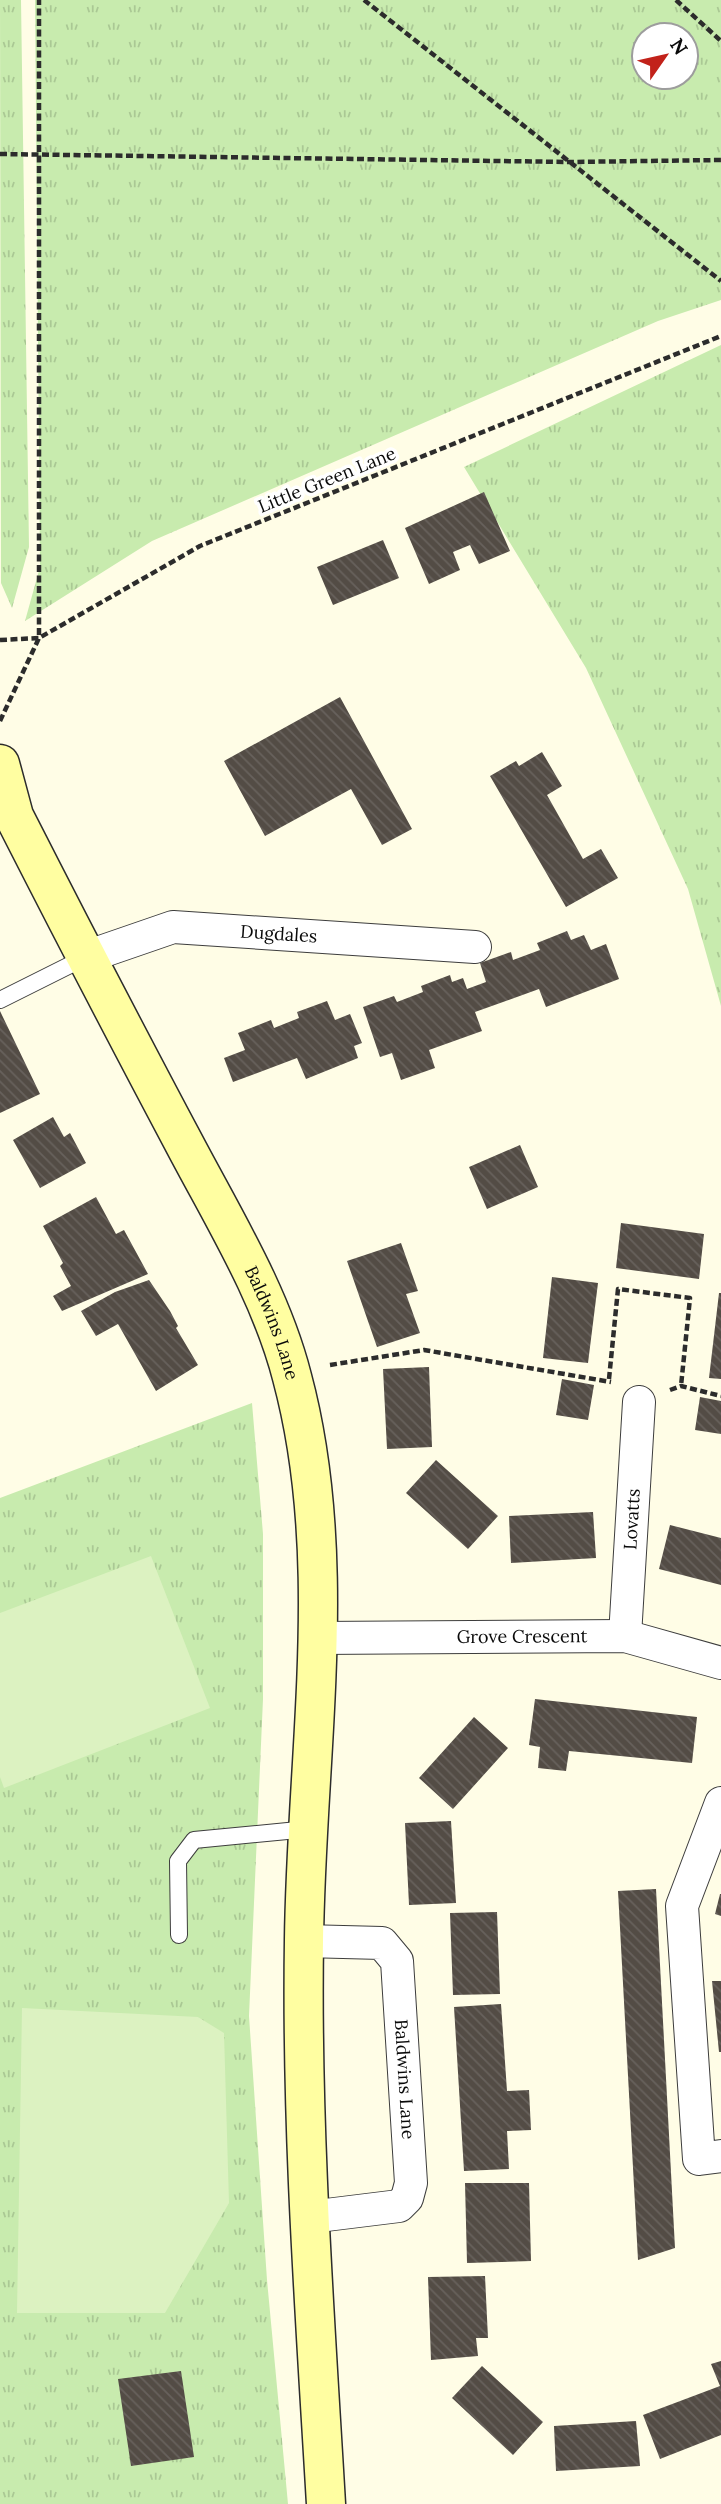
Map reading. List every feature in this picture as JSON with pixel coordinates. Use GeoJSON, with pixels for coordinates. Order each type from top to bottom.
{"type":"FeatureCollection","features":[{"type":"Feature","properties":{"kind":"street","name":"Baldwins Lane"},"geometry":{"type":"LineString","coordinates":[[0,764],[14,816],[240,1249],[292,1374],[310,1463],[317,1638],[304,1941],[310,2217],[326,2504]]}},
{"type":"Feature","properties":{"kind":"street","name":"Dugdales"},"geometry":{"type":"LineString","coordinates":[[86,957],[173,927],[475,947]]}},
{"type":"Feature","properties":{"kind":"street","name":"Lovatts"},"geometry":{"type":"LineString","coordinates":[[625,1636],[639,1402]]}},
{"type":"Feature","properties":{"kind":"street","name":"Grove Crescent"},"geometry":{"type":"LineString","coordinates":[[317,1638],[625,1636],[721,1663]]}},
{"type":"Feature","properties":{"kind":"street"},"geometry":{"type":"LineString","coordinates":[[721,1803],[682,1906],[699,2159],[721,2156]]}},
{"type":"Feature","properties":{"kind":"street","name":"Baldwins Lane"},"geometry":{"type":"LineString","coordinates":[[304,1941],[382,1943],[397,1961],[411,2183],[407,2198],[399,2206],[310,2217]]}},
{"type":"Feature","properties":{"kind":"lane"},"geometry":{"type":"LineString","coordinates":[[0,1000],[86,957]]}},
{"type":"Feature","properties":{"kind":"lane"},"geometry":{"type":"LineString","coordinates":[[179,1935],[178,1861],[194,1840],[308,1829]]}},
{"type":"Feature","properties":{"kind":"path"},"geometry":{"type":"LineString","coordinates":[[0,721],[38,638],[39,0]]}},
{"type":"Feature","properties":{"kind":"path"},"geometry":{"type":"LineString","coordinates":[[363,0],[721,281]]}},
{"type":"Feature","properties":{"kind":"path"},"geometry":{"type":"LineString","coordinates":[[676,0],[721,41]]}},
{"type":"Feature","properties":{"kind":"path"},"geometry":{"type":"LineString","coordinates":[[0,154],[570,162],[721,160]]}},
{"type":"Feature","properties":{"kind":"path","name":"Little Green Lane"},"geometry":{"type":"LineString","coordinates":[[38,638],[200,546],[721,336]]}},
{"type":"Feature","properties":{"kind":"path"},"geometry":{"type":"LineString","coordinates":[[0,640],[38,638]]}},
{"type":"Feature","properties":{"kind":"path"},"geometry":{"type":"LineString","coordinates":[[609,1381],[618,1289],[690,1298],[681,1386]]}},
{"type":"Feature","properties":{"kind":"path"},"geometry":{"type":"LineString","coordinates":[[292,1374],[321,1366],[424,1350],[609,1381],[639,1402],[681,1386],[721,1395]]}},
{"type":"Feature","properties":{"kind":"green space"},"geometry":{"type":"Polygon","coordinates":[[[0,0],[21,0],[29,547],[12,608],[1,583],[0,0]]]}},
{"type":"Feature","properties":{"kind":"green space"},"geometry":{"type":"Polygon","coordinates":[[[35,0],[721,0],[721,300],[658,321],[152,541],[25,621],[40,567],[35,0]]]}},
{"type":"Feature","properties":{"kind":"green space"},"geometry":{"type":"Polygon","coordinates":[[[721,345],[721,1006],[688,889],[586,668],[464,467],[721,345]]]}},
{"type":"Feature","properties":{"kind":"green space"},"geometry":{"type":"Polygon","coordinates":[[[252,1403],[263,1534],[263,1699],[249,2016],[267,2280],[288,2504],[0,2504],[0,1498],[252,1403]]]}},
{"type":"Feature","properties":{"kind":"green space"},"geometry":{"type":"Polygon","coordinates":[[[151,1556],[210,1708],[4,1788],[0,1777],[0,1613],[151,1556]]]}},
{"type":"Feature","properties":{"kind":"green space"},"geometry":{"type":"Polygon","coordinates":[[[22,2008],[198,2017],[224,2033],[229,2203],[165,2313],[17,2313],[22,2008]]]}},
{"type":"Feature","properties":{"kind":"building"},"geometry":{"type":"Polygon","coordinates":[[[484,492],[510,551],[479,564],[470,545],[453,552],[460,570],[429,584],[405,528],[484,492]]]}},
{"type":"Feature","properties":{"kind":"building"},"geometry":{"type":"Polygon","coordinates":[[[383,540],[399,578],[333,605],[317,567],[383,540]]]}},
{"type":"Feature","properties":{"kind":"building"},"geometry":{"type":"Polygon","coordinates":[[[340,697],[412,829],[382,845],[351,789],[265,836],[224,761],[340,697]]]}},
{"type":"Feature","properties":{"kind":"building"},"geometry":{"type":"Polygon","coordinates":[[[542,752],[562,786],[547,795],[583,859],[601,849],[618,878],[566,907],[490,776],[516,761],[519,766],[542,752]]]}},
{"type":"Feature","properties":{"kind":"building"},"geometry":{"type":"Polygon","coordinates":[[[567,931],[571,940],[584,935],[591,950],[606,944],[619,979],[546,1007],[539,989],[475,1012],[482,1031],[429,1050],[435,1068],[401,1080],[392,1053],[380,1057],[363,1007],[394,996],[397,1002],[423,992],[421,986],[450,975],[452,982],[463,978],[467,989],[486,982],[480,963],[511,952],[513,960],[540,950],[537,943],[567,931]]]}},
{"type":"Feature","properties":{"kind":"building"},"geometry":{"type":"Polygon","coordinates":[[[327,1001],[335,1020],[350,1014],[362,1043],[354,1046],[358,1058],[306,1079],[297,1058],[233,1082],[224,1058],[245,1050],[238,1033],[271,1020],[274,1028],[299,1018],[297,1012],[327,1001]]]}},
{"type":"Feature","properties":{"kind":"building"},"geometry":{"type":"Polygon","coordinates":[[[0,1011],[40,1094],[0,1113],[0,1011]]]}},
{"type":"Feature","properties":{"kind":"building"},"geometry":{"type":"Polygon","coordinates":[[[53,1117],[64,1137],[70,1133],[86,1163],[40,1188],[13,1140],[53,1117]]]}},
{"type":"Feature","properties":{"kind":"building"},"geometry":{"type":"Polygon","coordinates":[[[520,1145],[538,1187],[487,1209],[469,1167],[520,1145]]]}},
{"type":"Feature","properties":{"kind":"building"},"geometry":{"type":"Polygon","coordinates":[[[96,1197],[116,1234],[124,1230],[148,1274],[62,1311],[53,1296],[71,1286],[60,1266],[63,1263],[43,1226],[96,1197]]]}},
{"type":"Feature","properties":{"kind":"building"},"geometry":{"type":"Polygon","coordinates":[[[621,1223],[704,1234],[699,1279],[616,1268],[621,1223]]]}},
{"type":"Feature","properties":{"kind":"building"},"geometry":{"type":"Polygon","coordinates":[[[401,1243],[418,1291],[406,1294],[420,1333],[377,1347],[347,1261],[401,1243]]]}},
{"type":"Feature","properties":{"kind":"building"},"geometry":{"type":"Polygon","coordinates":[[[552,1277],[598,1283],[588,1363],[543,1358],[552,1277]]]}},
{"type":"Feature","properties":{"kind":"building"},"geometry":{"type":"Polygon","coordinates":[[[149,1280],[170,1311],[178,1326],[176,1328],[198,1365],[156,1391],[118,1324],[96,1336],[81,1311],[115,1292],[149,1280]]]}},
{"type":"Feature","properties":{"kind":"building"},"geometry":{"type":"Polygon","coordinates":[[[721,1293],[721,1379],[709,1378],[721,1293]]]}},
{"type":"Feature","properties":{"kind":"building"},"geometry":{"type":"Polygon","coordinates":[[[429,1367],[432,1447],[387,1449],[383,1369],[429,1367]]]}},
{"type":"Feature","properties":{"kind":"building"},"geometry":{"type":"Polygon","coordinates":[[[562,1379],[594,1385],[588,1420],[556,1415],[562,1379]]]}},
{"type":"Feature","properties":{"kind":"building"},"geometry":{"type":"Polygon","coordinates":[[[700,1397],[721,1401],[721,1434],[695,1430],[700,1397]]]}},
{"type":"Feature","properties":{"kind":"building"},"geometry":{"type":"Polygon","coordinates":[[[436,1460],[498,1516],[468,1549],[406,1493],[436,1460]]]}},
{"type":"Feature","properties":{"kind":"building"},"geometry":{"type":"Polygon","coordinates":[[[593,1512],[596,1558],[511,1563],[509,1516],[593,1512]]]}},
{"type":"Feature","properties":{"kind":"building"},"geometry":{"type":"Polygon","coordinates":[[[670,1525],[721,1538],[721,1585],[659,1569],[670,1525]]]}},
{"type":"Feature","properties":{"kind":"building"},"geometry":{"type":"Polygon","coordinates":[[[535,1699],[697,1717],[692,1763],[569,1751],[566,1771],[538,1768],[540,1747],[529,1745],[535,1699]]]}},
{"type":"Feature","properties":{"kind":"building"},"geometry":{"type":"Polygon","coordinates":[[[474,1717],[508,1748],[453,1809],[419,1778],[474,1717]]]}},
{"type":"Feature","properties":{"kind":"building"},"geometry":{"type":"Polygon","coordinates":[[[451,1821],[456,1903],[409,1905],[405,1823],[451,1821]]]}},
{"type":"Feature","properties":{"kind":"building"},"geometry":{"type":"Polygon","coordinates":[[[656,1889],[675,2248],[638,2260],[618,1891],[656,1889]]]}},
{"type":"Feature","properties":{"kind":"building"},"geometry":{"type":"Polygon","coordinates":[[[721,1894],[721,1916],[715,1914],[721,1894]]]}},
{"type":"Feature","properties":{"kind":"building"},"geometry":{"type":"Polygon","coordinates":[[[497,1912],[500,1994],[453,1995],[450,1913],[497,1912]]]}},
{"type":"Feature","properties":{"kind":"building"},"geometry":{"type":"Polygon","coordinates":[[[712,1981],[721,1981],[721,2052],[719,2052],[712,1981]]]}},
{"type":"Feature","properties":{"kind":"building"},"geometry":{"type":"Polygon","coordinates":[[[501,2004],[507,2091],[529,2090],[531,2130],[507,2131],[509,2169],[464,2171],[454,2007],[501,2004]]]}},
{"type":"Feature","properties":{"kind":"building"},"geometry":{"type":"Polygon","coordinates":[[[465,2183],[529,2183],[531,2261],[467,2263],[465,2183]]]}},
{"type":"Feature","properties":{"kind":"building"},"geometry":{"type":"Polygon","coordinates":[[[485,2276],[488,2338],[476,2338],[478,2356],[431,2360],[428,2277],[485,2276]]]}},
{"type":"Feature","properties":{"kind":"building"},"geometry":{"type":"Polygon","coordinates":[[[721,2361],[721,2435],[660,2459],[643,2415],[720,2386],[711,2364],[721,2361]]]}},
{"type":"Feature","properties":{"kind":"building"},"geometry":{"type":"Polygon","coordinates":[[[482,2366],[543,2422],[513,2455],[452,2398],[482,2366]]]}},
{"type":"Feature","properties":{"kind":"building"},"geometry":{"type":"Polygon","coordinates":[[[181,2371],[194,2457],[131,2466],[118,2379],[181,2371]]]}},
{"type":"Feature","properties":{"kind":"building"},"geometry":{"type":"Polygon","coordinates":[[[636,2421],[640,2466],[556,2471],[554,2426],[636,2421]]]}}]}
